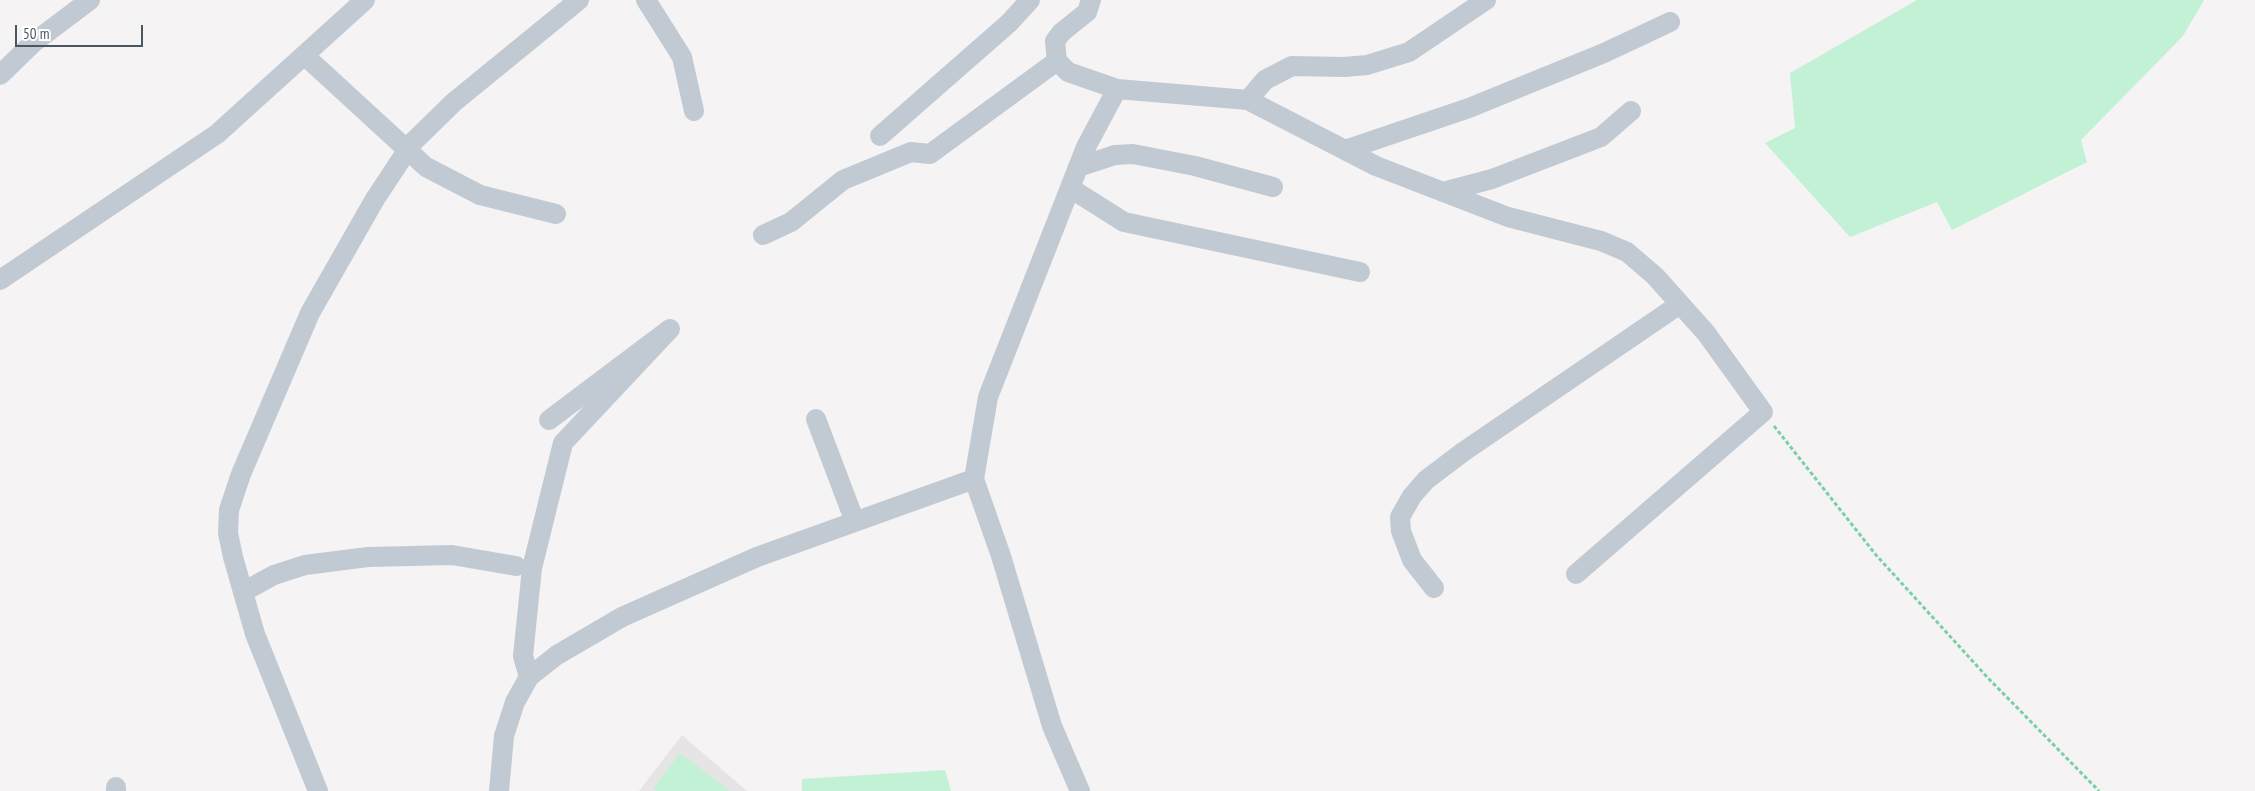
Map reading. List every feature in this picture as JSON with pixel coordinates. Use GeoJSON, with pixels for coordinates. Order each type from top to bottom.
{"type":"FeatureCollection","features":[{"type":"Feature","properties":{"kind":"street"},"geometry":{"type":"LineString","coordinates":[[0,75],[33,43],[90,0]]}},
{"type":"Feature","properties":{"kind":"street"},"geometry":{"type":"LineString","coordinates":[[0,280],[217,134],[365,0]]}},
{"type":"Feature","properties":{"kind":"street"},"geometry":{"type":"LineString","coordinates":[[318,791],[255,634],[228,533],[229,510],[241,474],[310,313],[375,199],[408,150],[454,102],[579,0]]}},
{"type":"Feature","properties":{"kind":"street"},"geometry":{"type":"LineString","coordinates":[[646,0],[682,57],[694,111]]}},
{"type":"Feature","properties":{"kind":"street"},"geometry":{"type":"LineString","coordinates":[[880,136],[1009,23],[1030,0]]}},
{"type":"Feature","properties":{"kind":"street"},"geometry":{"type":"LineString","coordinates":[[1091,0],[1087,12],[1062,32],[1056,41],[1057,61],[1068,72],[1117,90],[1248,100],[1376,166],[1508,217],[1602,242],[1627,252],[1655,276],[1706,333],[1763,412],[1576,574]]}},
{"type":"Feature","properties":{"kind":"street"},"geometry":{"type":"LineString","coordinates":[[1248,100],[1265,80],[1292,66],[1344,67],[1367,65],[1409,52],[1486,0]]}},
{"type":"Feature","properties":{"kind":"street"},"geometry":{"type":"LineString","coordinates":[[1345,150],[1470,108],[1604,53],[1670,22]]}},
{"type":"Feature","properties":{"kind":"street"},"geometry":{"type":"LineString","coordinates":[[304,55],[426,167],[480,195],[556,214]]}},
{"type":"Feature","properties":{"kind":"street"},"geometry":{"type":"LineString","coordinates":[[763,235],[791,222],[843,180],[911,152],[930,154],[1057,61]]}},
{"type":"Feature","properties":{"kind":"street"},"geometry":{"type":"LineString","coordinates":[[1080,791],[1052,726],[1001,556],[974,479],[988,397],[1078,167],[1117,90]]}},
{"type":"Feature","properties":{"kind":"street"},"geometry":{"type":"LineString","coordinates":[[1443,192],[1492,179],[1601,137],[1631,111]]}},
{"type":"Feature","properties":{"kind":"street"},"geometry":{"type":"LineString","coordinates":[[1078,167],[1115,155],[1133,154],[1195,166],[1273,187]]}},
{"type":"Feature","properties":{"kind":"street"},"geometry":{"type":"LineString","coordinates":[[1070,188],[1124,222],[1360,272]]}},
{"type":"Feature","properties":{"kind":"street"},"geometry":{"type":"LineString","coordinates":[[1434,588],[1412,560],[1401,531],[1400,517],[1412,496],[1426,480],[1463,452],[1680,304]]}},
{"type":"Feature","properties":{"kind":"street"},"geometry":{"type":"LineString","coordinates":[[529,677],[523,656],[532,568],[544,511],[563,443],[670,329],[549,420]]}},
{"type":"Feature","properties":{"kind":"street"},"geometry":{"type":"LineString","coordinates":[[816,420],[855,522]]}},
{"type":"Feature","properties":{"kind":"street"},"geometry":{"type":"LineString","coordinates":[[499,791],[504,736],[515,702],[529,677],[557,655],[622,617],[757,557],[974,479]]}},
{"type":"Feature","properties":{"kind":"street"},"geometry":{"type":"LineString","coordinates":[[243,592],[274,575],[305,565],[368,557],[452,555],[516,566]]}},
{"type":"Feature","properties":{"kind":"path"},"geometry":{"type":"LineString","coordinates":[[1763,412],[1876,555],[1988,678],[2099,791]]}},
{"type":"Feature","properties":{"kind":"shaded area"},"geometry":{"type":"Polygon","coordinates":[[[682,735],[747,791],[639,791],[682,735]]]}},
{"type":"Feature","properties":{"kind":"green space"},"geometry":{"type":"Polygon","coordinates":[[[1917,0],[2204,0],[2183,36],[2081,140],[2087,162],[1952,230],[1937,202],[1850,237],[1765,143],[1795,128],[1790,73],[1917,0]]]}},
{"type":"Feature","properties":{"kind":"green space"},"geometry":{"type":"Polygon","coordinates":[[[680,753],[730,791],[656,791],[653,789],[680,753]]]}},
{"type":"Feature","properties":{"kind":"green space"},"geometry":{"type":"Polygon","coordinates":[[[945,770],[951,791],[802,791],[802,779],[945,770]]]}}]}
